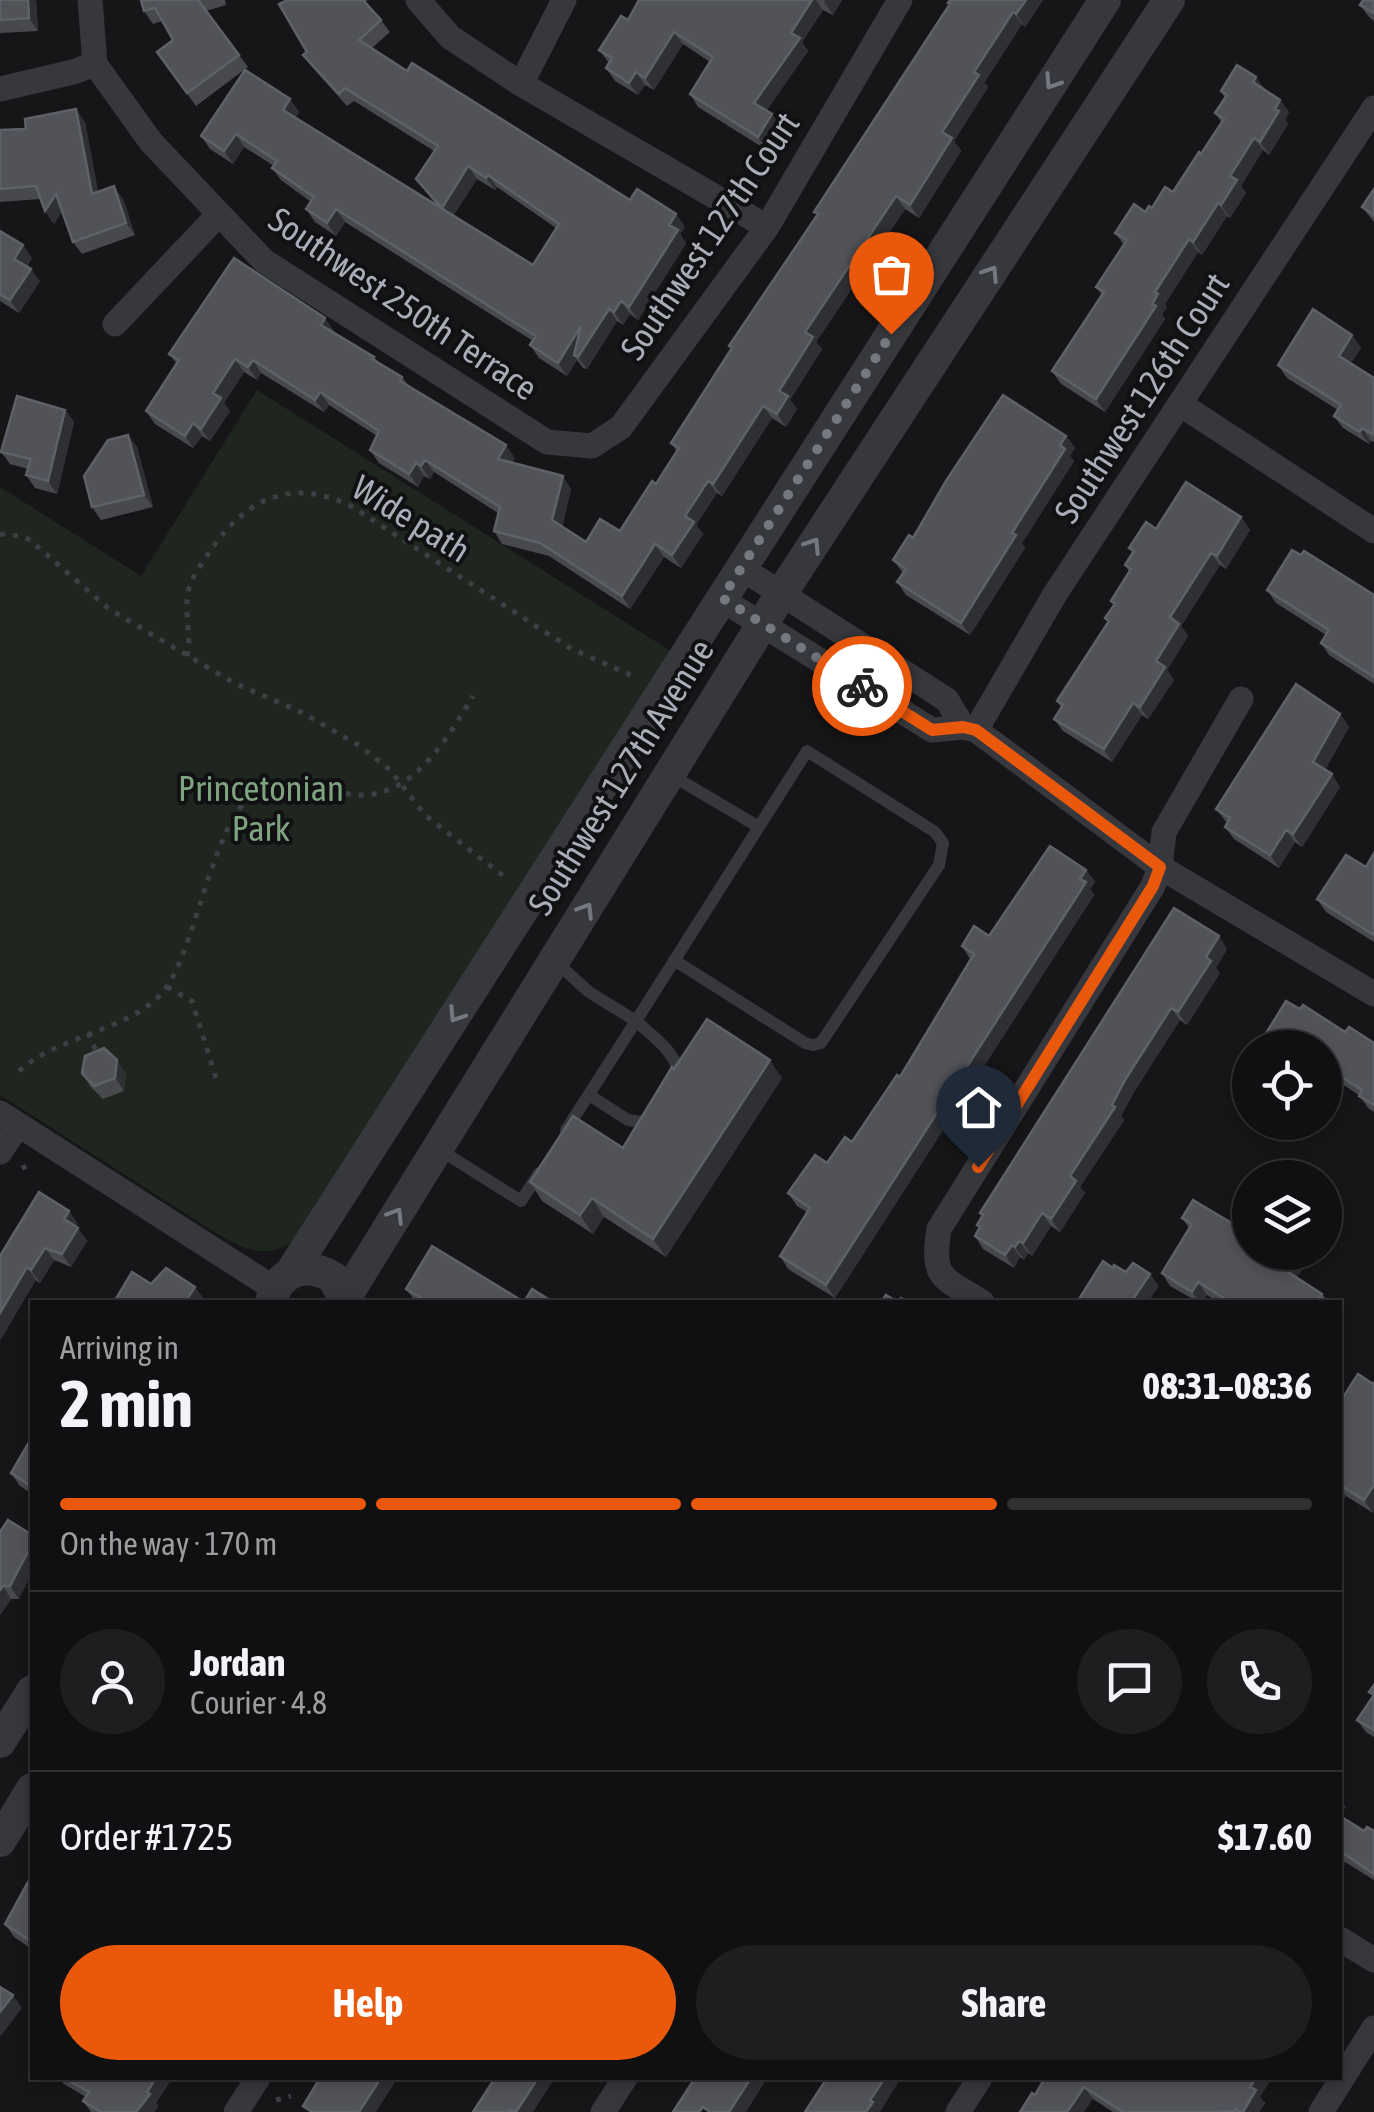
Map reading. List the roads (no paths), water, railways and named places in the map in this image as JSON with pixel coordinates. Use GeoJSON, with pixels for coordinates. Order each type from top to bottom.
{"type":"FeatureCollection","features":[{"type":"Feature","properties":{"kind":"street"},"geometry":{"type":"LineString","coordinates":[[0,88],[94,64],[90,0]]}},
{"type":"Feature","properties":{"kind":"street"},"geometry":{"type":"LineString","coordinates":[[418,0],[450,37],[522,84],[767,227]]}},
{"type":"Feature","properties":{"kind":"street"},"geometry":{"type":"LineString","coordinates":[[522,84],[564,0]]}},
{"type":"Feature","properties":{"kind":"street","name":"Southwest 127th Court"},"geometry":{"type":"LineString","coordinates":[[592,446],[621,427],[767,227],[900,0]]}},
{"type":"Feature","properties":{"kind":"street","name":"Southwest 127th Avenue"},"geometry":{"type":"LineString","coordinates":[[279,1288],[1104,0]]}},
{"type":"Feature","properties":{"kind":"street","name":"Southwest 127th Avenue"},"geometry":{"type":"LineString","coordinates":[[345,1300],[781,594],[1169,0]]}},
{"type":"Feature","properties":{"kind":"street","name":"Southwest 250th Terrace"},"geometry":{"type":"LineString","coordinates":[[94,64],[152,142],[264,261],[547,442],[592,446]]}},
{"type":"Feature","properties":{"kind":"street","name":"Southwest 126th Court"},"geometry":{"type":"LineString","coordinates":[[970,729],[1374,108]]}},
{"type":"Feature","properties":{"kind":"street"},"geometry":{"type":"LineString","coordinates":[[115,324],[218,214]]}},
{"type":"Feature","properties":{"kind":"street"},"geometry":{"type":"LineString","coordinates":[[1180,404],[1374,531]]}},
{"type":"Feature","properties":{"kind":"street"},"geometry":{"type":"LineString","coordinates":[[742,568],[947,700],[970,729],[1160,867],[1374,994]]}},
{"type":"Feature","properties":{"kind":"street"},"geometry":{"type":"LineString","coordinates":[[722,598],[932,730],[970,729]]}},
{"type":"Feature","properties":{"kind":"street"},"geometry":{"type":"LineString","coordinates":[[979,1300],[944,1278],[934,1261],[939,1230],[1153,886],[1160,867],[1164,832],[1241,699]]}},
{"type":"Feature","properties":{"kind":"street"},"geometry":{"type":"LineString","coordinates":[[509,933],[554,961]]}},
{"type":"Feature","properties":{"kind":"street"},"geometry":{"type":"LineString","coordinates":[[0,1152],[9,1119],[279,1288],[313,1268],[334,1278],[345,1300]]}},
{"type":"Feature","properties":{"kind":"street"},"geometry":{"type":"LineString","coordinates":[[0,1742],[30,1695]]}},
{"type":"Feature","properties":{"kind":"street"},"geometry":{"type":"LineString","coordinates":[[0,1841],[30,1793]]}},
{"type":"Feature","properties":{"kind":"street"},"geometry":{"type":"LineString","coordinates":[[1342,1940],[1374,1960]]}},
{"type":"Feature","properties":{"kind":"street"},"geometry":{"type":"LineString","coordinates":[[1342,2079],[1374,2028]]}},
{"type":"Feature","properties":{"kind":"street"},"geometry":{"type":"LineString","coordinates":[[239,2111],[257,2080]]}},
{"type":"Feature","properties":{"kind":"street"},"geometry":{"type":"LineString","coordinates":[[603,2112],[624,2080]]}},
{"type":"Feature","properties":{"kind":"street"},"geometry":{"type":"LineString","coordinates":[[958,2112],[979,2080]]}},
{"type":"Feature","properties":{"kind":"street"},"geometry":{"type":"LineString","coordinates":[[1321,2112],[1341,2080]]}},
{"type":"Feature","properties":{"kind":"lane"},"geometry":{"type":"LineString","coordinates":[[560,1140],[758,827],[807,751],[935,832],[944,850],[907,916],[821,1042],[805,1043],[674,960]]}},
{"type":"Feature","properties":{"kind":"lane"},"geometry":{"type":"LineString","coordinates":[[669,774],[758,827]]}},
{"type":"Feature","properties":{"kind":"lane"},"geometry":{"type":"LineString","coordinates":[[554,961],[588,992],[636,1021],[662,1045],[680,1074],[675,1086]]}},
{"type":"Feature","properties":{"kind":"lane"},"geometry":{"type":"LineString","coordinates":[[588,1095],[628,1120],[640,1122],[654,1116],[664,1101]]}},
{"type":"Feature","properties":{"kind":"lane"},"geometry":{"type":"LineString","coordinates":[[438,1148],[521,1201],[550,1156]]}},
{"type":"Feature","properties":{"kind":"park label","name":"Princetonian Park"},"geometry":{"type":"Point","coordinates":[261,809]}}]}
